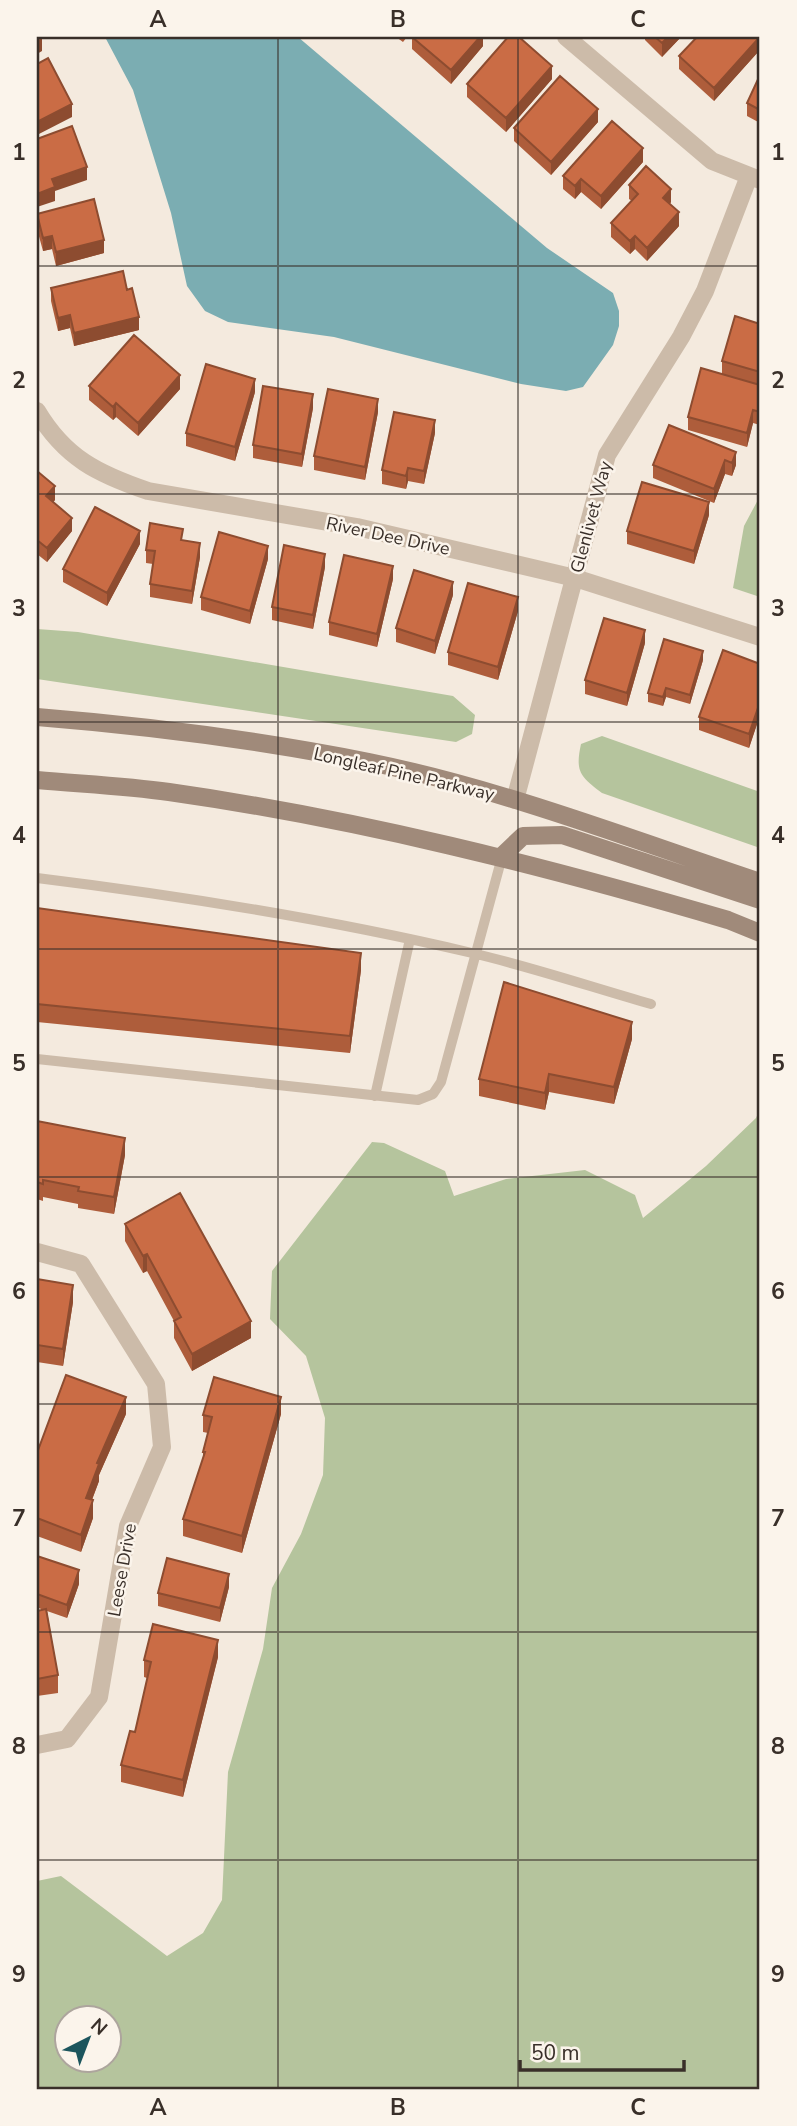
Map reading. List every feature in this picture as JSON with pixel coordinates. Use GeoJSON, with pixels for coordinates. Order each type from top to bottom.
{"type":"FeatureCollection","features":[{"type":"Feature","properties":{"kind":"main road","name":"Longleaf Pine Parkway"},"geometry":{"type":"LineString","coordinates":[[37,717],[176,729],[370,762],[515,800],[760,882]]}},
{"type":"Feature","properties":{"kind":"main road"},"geometry":{"type":"LineString","coordinates":[[37,780],[168,792],[357,824],[502,856],[705,913],[760,933]]}},
{"type":"Feature","properties":{"kind":"main road"},"geometry":{"type":"LineString","coordinates":[[502,856],[523,836],[562,835],[760,900]]}},
{"type":"Feature","properties":{"kind":"street"},"geometry":{"type":"LineString","coordinates":[[566,37],[712,161],[754,178]]}},
{"type":"Feature","properties":{"kind":"street","name":"Glenlivet Way"},"geometry":{"type":"LineString","coordinates":[[515,800],[607,455],[681,337],[705,291],[754,178]]}},
{"type":"Feature","properties":{"kind":"street","name":"River Dee Drive"},"geometry":{"type":"LineString","coordinates":[[37,411],[47,428],[75,459],[116,480],[148,491],[357,527],[575,578],[760,637]]}},
{"type":"Feature","properties":{"kind":"street","name":"Leese Drive"},"geometry":{"type":"LineString","coordinates":[[37,1252],[81,1264],[156,1384],[162,1447],[128,1526],[99,1697],[67,1739],[37,1745]]}},
{"type":"Feature","properties":{"kind":"lane"},"geometry":{"type":"LineString","coordinates":[[37,1059],[418,1100],[433,1094],[440,1082],[502,856]]}},
{"type":"Feature","properties":{"kind":"lane"},"geometry":{"type":"LineString","coordinates":[[37,878],[228,904],[410,939],[474,953],[651,1004]]}},
{"type":"Feature","properties":{"kind":"lane"},"geometry":{"type":"LineString","coordinates":[[374,1096],[410,939]]}},
{"type":"Feature","properties":{"kind":"green space"},"geometry":{"type":"Polygon","coordinates":[[[760,496],[760,597],[733,588],[744,526],[760,496]]]}},
{"type":"Feature","properties":{"kind":"green space"},"geometry":{"type":"Polygon","coordinates":[[[37,629],[78,632],[453,696],[475,715],[472,734],[456,742],[37,679],[37,629]]]}},
{"type":"Feature","properties":{"kind":"green space"},"geometry":{"type":"Polygon","coordinates":[[[602,736],[760,792],[760,848],[602,793],[581,773],[579,761],[581,744],[602,736]]]}},
{"type":"Feature","properties":{"kind":"green space"},"geometry":{"type":"Polygon","coordinates":[[[760,1109],[760,2089],[37,2089],[37,1881],[61,1876],[167,1956],[203,1933],[222,1900],[228,1772],[263,1649],[272,1588],[301,1534],[323,1475],[325,1418],[306,1356],[270,1319],[272,1271],[372,1142],[384,1143],[445,1171],[454,1196],[506,1179],[585,1170],[635,1195],[643,1218],[706,1166],[756,1118],[760,1109]]]}},
{"type":"Feature","properties":{"kind":"water"},"geometry":{"type":"Polygon","coordinates":[[[105,37],[298,37],[547,248],[613,293],[619,311],[619,326],[613,345],[583,387],[566,391],[521,384],[334,337],[228,322],[205,311],[187,286],[171,213],[133,90],[105,37]]]}},
{"type":"Feature","properties":{"kind":"building"},"geometry":{"type":"Polygon","coordinates":[[[412,37],[480,37],[451,70],[412,37]]]}},
{"type":"Feature","properties":{"kind":"building"},"geometry":{"type":"Polygon","coordinates":[[[508,37],[519,37],[552,66],[506,118],[467,84],[508,37]]]}},
{"type":"Feature","properties":{"kind":"building"},"geometry":{"type":"Polygon","coordinates":[[[655,37],[668,37],[662,43],[655,37]]]}},
{"type":"Feature","properties":{"kind":"building"},"geometry":{"type":"Polygon","coordinates":[[[697,37],[758,39],[714,88],[679,56],[697,37]]]}},
{"type":"Feature","properties":{"kind":"building"},"geometry":{"type":"Polygon","coordinates":[[[48,58],[72,104],[37,122],[37,64],[48,58]]]}},
{"type":"Feature","properties":{"kind":"building"},"geometry":{"type":"Polygon","coordinates":[[[760,75],[760,110],[747,103],[760,75]]]}},
{"type":"Feature","properties":{"kind":"building"},"geometry":{"type":"Polygon","coordinates":[[[560,76],[598,109],[551,162],[514,128],[560,76]]]}},
{"type":"Feature","properties":{"kind":"building"},"geometry":{"type":"Polygon","coordinates":[[[612,121],[643,148],[601,196],[581,179],[575,186],[563,176],[612,121]]]}},
{"type":"Feature","properties":{"kind":"building"},"geometry":{"type":"Polygon","coordinates":[[[72,126],[87,167],[52,179],[55,187],[37,194],[37,139],[72,126]]]}},
{"type":"Feature","properties":{"kind":"building"},"geometry":{"type":"Polygon","coordinates":[[[646,166],[671,189],[663,198],[679,212],[647,248],[635,236],[630,241],[611,223],[638,194],[629,185],[646,166]]]}},
{"type":"Feature","properties":{"kind":"building"},"geometry":{"type":"Polygon","coordinates":[[[94,199],[104,240],[56,252],[52,236],[43,238],[37,214],[94,199]]]}},
{"type":"Feature","properties":{"kind":"building"},"geometry":{"type":"Polygon","coordinates":[[[123,271],[127,290],[132,288],[139,317],[74,333],[70,315],[58,318],[51,288],[123,271]]]}},
{"type":"Feature","properties":{"kind":"building"},"geometry":{"type":"Polygon","coordinates":[[[735,316],[760,324],[760,372],[722,361],[735,316]]]}},
{"type":"Feature","properties":{"kind":"building"},"geometry":{"type":"Polygon","coordinates":[[[134,335],[180,375],[138,423],[116,403],[113,407],[89,386],[134,335]]]}},
{"type":"Feature","properties":{"kind":"building"},"geometry":{"type":"Polygon","coordinates":[[[206,364],[255,379],[235,447],[186,433],[206,364]]]}},
{"type":"Feature","properties":{"kind":"building"},"geometry":{"type":"Polygon","coordinates":[[[701,368],[760,385],[760,412],[753,410],[747,433],[688,417],[701,368]]]}},
{"type":"Feature","properties":{"kind":"building"},"geometry":{"type":"Polygon","coordinates":[[[263,386],[313,394],[302,454],[253,445],[263,386]]]}},
{"type":"Feature","properties":{"kind":"building"},"geometry":{"type":"Polygon","coordinates":[[[328,389],[378,399],[365,467],[314,456],[328,389]]]}},
{"type":"Feature","properties":{"kind":"building"},"geometry":{"type":"Polygon","coordinates":[[[394,412],[435,420],[424,471],[408,468],[406,476],[382,470],[394,412]]]}},
{"type":"Feature","properties":{"kind":"building"},"geometry":{"type":"Polygon","coordinates":[[[669,425],[736,452],[732,463],[725,460],[714,489],[653,465],[669,425]]]}},
{"type":"Feature","properties":{"kind":"building"},"geometry":{"type":"Polygon","coordinates":[[[37,471],[55,486],[46,496],[72,518],[47,548],[37,540],[37,471]]]}},
{"type":"Feature","properties":{"kind":"building"},"geometry":{"type":"Polygon","coordinates":[[[642,482],[709,502],[694,551],[627,531],[642,482]]]}},
{"type":"Feature","properties":{"kind":"building"},"geometry":{"type":"Polygon","coordinates":[[[95,507],[140,531],[107,593],[63,569],[95,507]]]}},
{"type":"Feature","properties":{"kind":"building"},"geometry":{"type":"Polygon","coordinates":[[[150,523],[183,529],[181,540],[200,543],[192,591],[150,584],[155,551],[146,550],[150,523]]]}},
{"type":"Feature","properties":{"kind":"building"},"geometry":{"type":"Polygon","coordinates":[[[219,532],[268,546],[250,611],[201,597],[219,532]]]}},
{"type":"Feature","properties":{"kind":"building"},"geometry":{"type":"Polygon","coordinates":[[[284,545],[325,554],[313,615],[272,607],[284,545]]]}},
{"type":"Feature","properties":{"kind":"building"},"geometry":{"type":"Polygon","coordinates":[[[344,555],[393,566],[377,634],[329,622],[344,555]]]}},
{"type":"Feature","properties":{"kind":"building"},"geometry":{"type":"Polygon","coordinates":[[[414,570],[453,582],[435,641],[396,628],[414,570]]]}},
{"type":"Feature","properties":{"kind":"building"},"geometry":{"type":"Polygon","coordinates":[[[468,583],[518,597],[498,667],[448,652],[468,583]]]}},
{"type":"Feature","properties":{"kind":"building"},"geometry":{"type":"Polygon","coordinates":[[[604,618],[645,630],[627,693],[585,680],[604,618]]]}},
{"type":"Feature","properties":{"kind":"building"},"geometry":{"type":"Polygon","coordinates":[[[664,639],[703,651],[690,695],[666,688],[663,697],[648,693],[664,639]]]}},
{"type":"Feature","properties":{"kind":"building"},"geometry":{"type":"Polygon","coordinates":[[[723,650],[760,664],[760,702],[749,734],[699,717],[723,650]]]}},
{"type":"Feature","properties":{"kind":"building"},"geometry":{"type":"Polygon","coordinates":[[[37,908],[361,953],[350,1036],[37,1004],[37,908]]]}},
{"type":"Feature","properties":{"kind":"building"},"geometry":{"type":"Polygon","coordinates":[[[504,982],[632,1022],[614,1087],[549,1074],[545,1093],[479,1079],[504,982]]]}},
{"type":"Feature","properties":{"kind":"building"},"geometry":{"type":"Polygon","coordinates":[[[37,1121],[125,1138],[114,1197],[78,1191],[79,1187],[43,1180],[43,1184],[37,1182],[37,1121]]]}},
{"type":"Feature","properties":{"kind":"building"},"geometry":{"type":"Polygon","coordinates":[[[180,1193],[251,1321],[192,1354],[174,1321],[181,1317],[147,1254],[143,1256],[125,1224],[180,1193]]]}},
{"type":"Feature","properties":{"kind":"building"},"geometry":{"type":"Polygon","coordinates":[[[37,1279],[73,1285],[63,1349],[37,1345],[37,1279]]]}},
{"type":"Feature","properties":{"kind":"building"},"geometry":{"type":"Polygon","coordinates":[[[66,1375],[126,1397],[97,1463],[99,1464],[86,1498],[93,1500],[81,1535],[37,1518],[37,1453],[66,1375]]]}},
{"type":"Feature","properties":{"kind":"building"},"geometry":{"type":"Polygon","coordinates":[[[214,1377],[281,1397],[242,1536],[183,1519],[205,1452],[212,1417],[203,1415],[214,1377]]]}},
{"type":"Feature","properties":{"kind":"building"},"geometry":{"type":"Polygon","coordinates":[[[37,1556],[79,1570],[67,1605],[37,1594],[37,1556]]]}},
{"type":"Feature","properties":{"kind":"building"},"geometry":{"type":"Polygon","coordinates":[[[167,1558],[229,1574],[220,1608],[158,1593],[167,1558]]]}},
{"type":"Feature","properties":{"kind":"building"},"geometry":{"type":"Polygon","coordinates":[[[46,1609],[58,1675],[37,1679],[37,1611],[46,1609]]]}},
{"type":"Feature","properties":{"kind":"building"},"geometry":{"type":"Polygon","coordinates":[[[153,1624],[218,1640],[183,1780],[121,1765],[130,1731],[135,1732],[151,1662],[144,1660],[153,1624]]]}}]}
